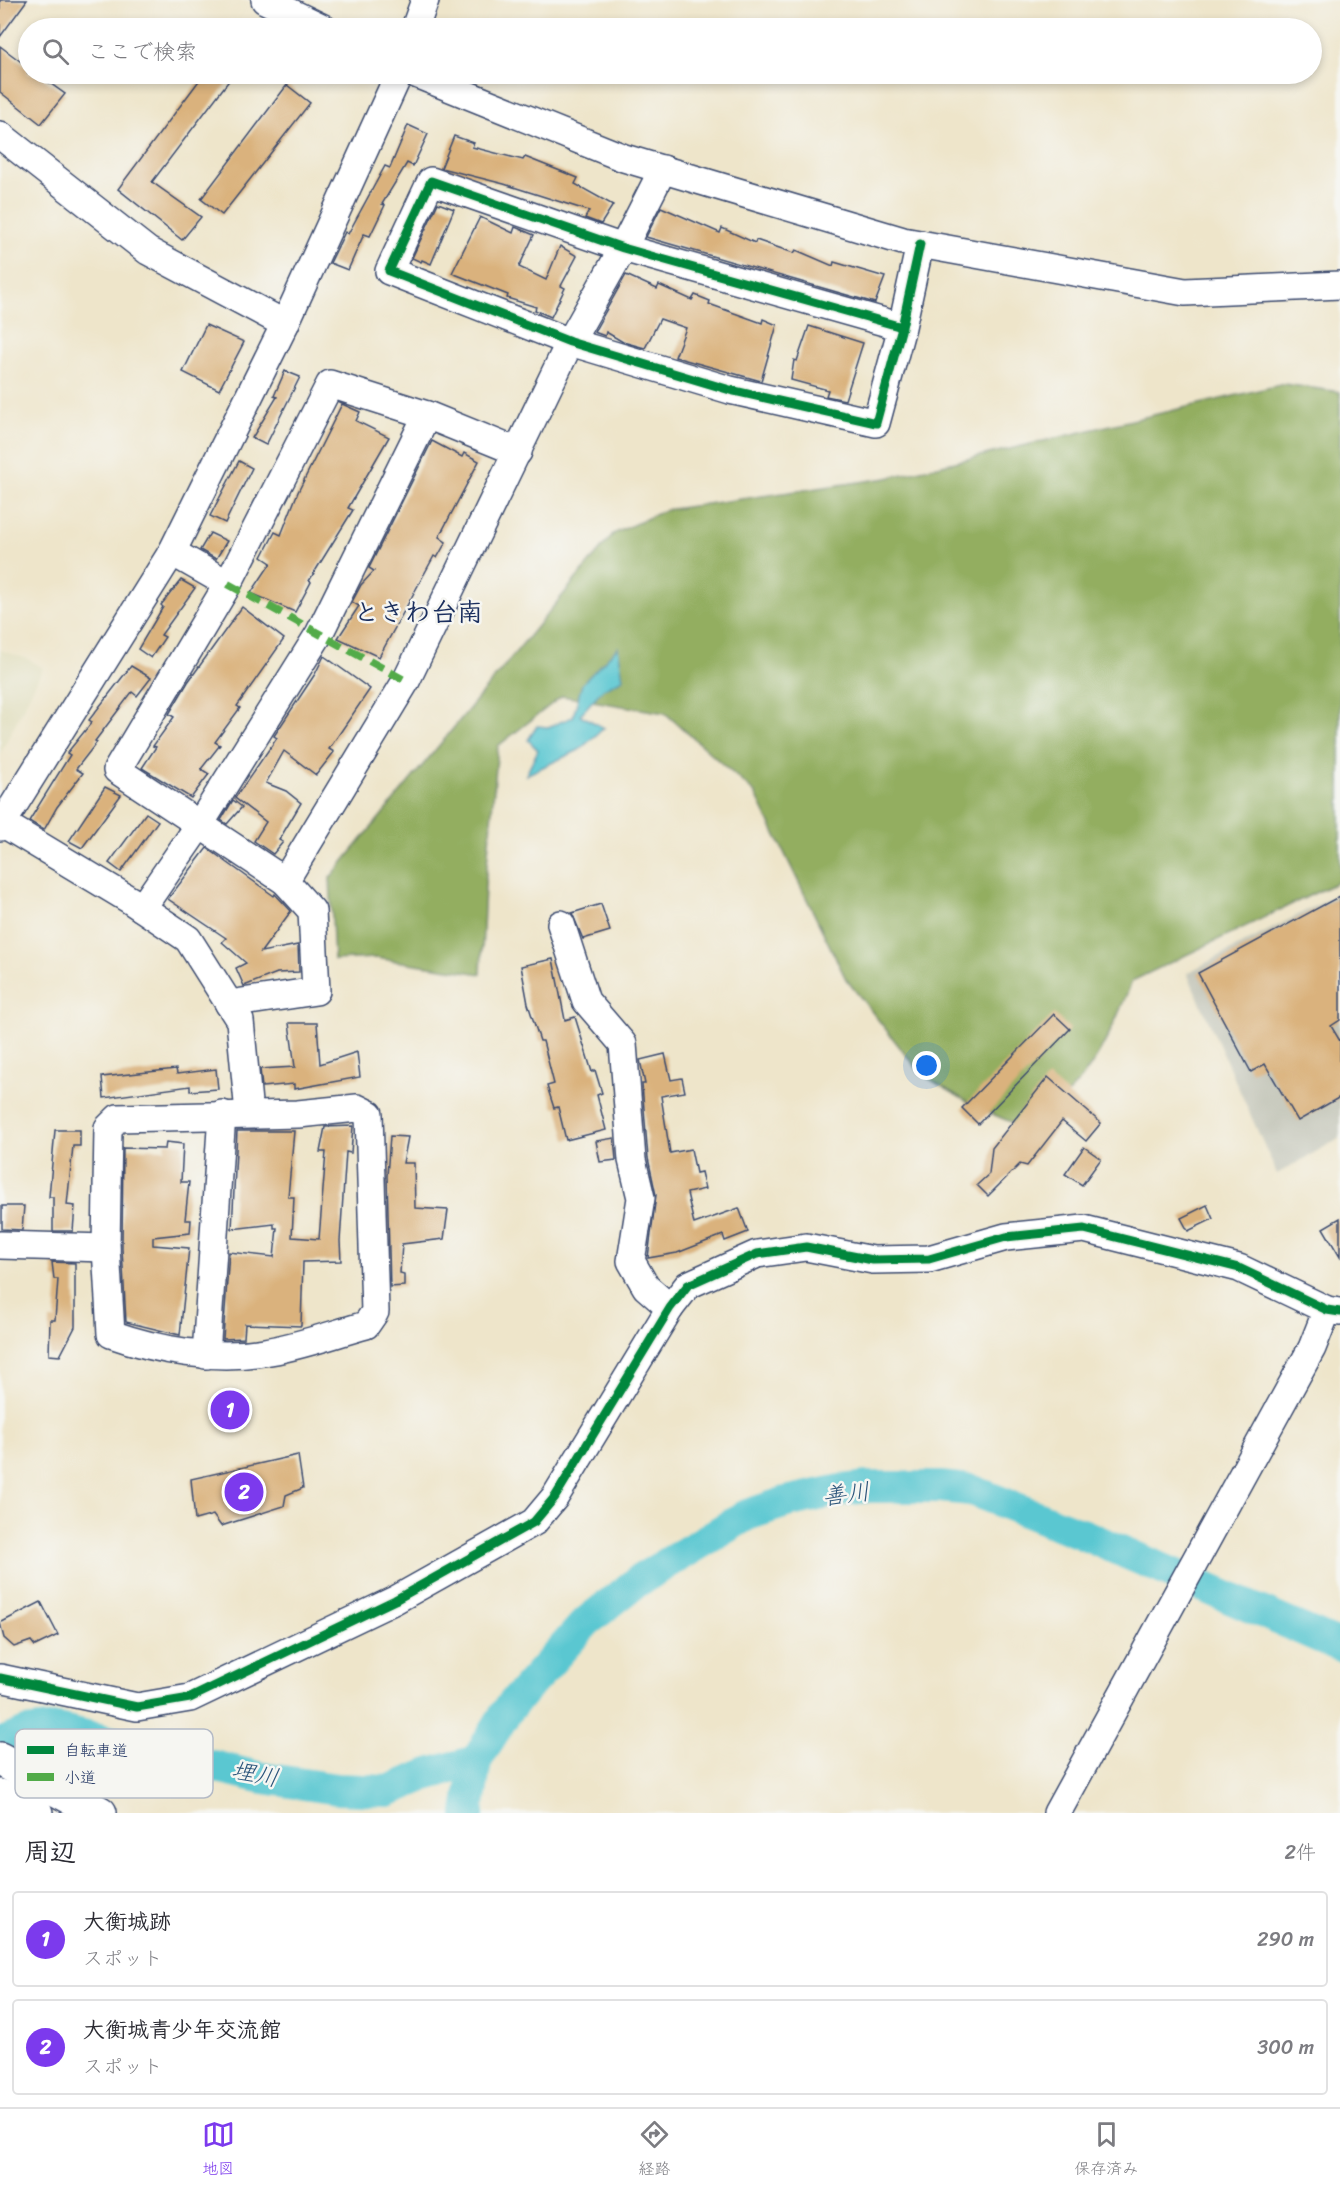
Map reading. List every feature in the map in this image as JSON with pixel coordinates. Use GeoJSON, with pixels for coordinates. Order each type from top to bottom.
{"type":"FeatureCollection","features":[{"type":"Feature","properties":{"kind":"highway"},"geometry":{"type":"LineString","coordinates":[[0,1759],[15,1767]]}},
{"type":"Feature","properties":{"kind":"highway"},"geometry":{"type":"LineString","coordinates":[[0,1796],[36,1813]]}},
{"type":"Feature","properties":{"kind":"highway"},"geometry":{"type":"LineString","coordinates":[[72,1798],[100,1813]]}},
{"type":"Feature","properties":{"kind":"street"},"geometry":{"type":"LineString","coordinates":[[265,0],[302,18]]}},
{"type":"Feature","properties":{"kind":"street"},"geometry":{"type":"LineString","coordinates":[[419,18],[425,0]]}},
{"type":"Feature","properties":{"kind":"street"},"geometry":{"type":"LineString","coordinates":[[249,1113],[240,1021],[188,939],[142,908],[1,825],[172,552],[285,324],[394,84]]}},
{"type":"Feature","properties":{"kind":"street"},"geometry":{"type":"LineString","coordinates":[[441,84],[624,158],[920,244],[1185,292],[1340,285]]}},
{"type":"Feature","properties":{"kind":"street"},"geometry":{"type":"LineString","coordinates":[[0,135],[148,251],[285,324]]}},
{"type":"Feature","properties":{"kind":"street"},"geometry":{"type":"LineString","coordinates":[[285,881],[406,681],[570,342],[624,248],[663,169]]}},
{"type":"Feature","properties":{"kind":"street"},"geometry":{"type":"LineString","coordinates":[[902,327],[624,248],[431,181],[388,271],[570,342],[730,390],[876,423],[902,327],[920,244]]}},
{"type":"Feature","properties":{"kind":"street"},"geometry":{"type":"LineString","coordinates":[[229,1004],[316,991],[312,911],[285,881],[117,770],[228,584],[330,384],[427,415],[518,452]]}},
{"type":"Feature","properties":{"kind":"street"},"geometry":{"type":"LineString","coordinates":[[142,908],[200,824],[319,634],[427,415]]}},
{"type":"Feature","properties":{"kind":"street"},"geometry":{"type":"LineString","coordinates":[[172,552],[228,584]]}},
{"type":"Feature","properties":{"kind":"street"},"geometry":{"type":"LineString","coordinates":[[561,924],[586,1000],[623,1044],[632,1160],[641,1198],[631,1261],[646,1287],[670,1308]]}},
{"type":"Feature","properties":{"kind":"street"},"geometry":{"type":"LineString","coordinates":[[357,1108],[369,1114],[375,1312],[366,1324],[264,1352],[206,1355],[136,1342],[111,1334],[106,1248],[108,1128],[118,1118],[222,1114],[298,1114],[357,1108]]}},
{"type":"Feature","properties":{"kind":"street"},"geometry":{"type":"LineString","coordinates":[[206,1355],[222,1114]]}},
{"type":"Feature","properties":{"kind":"street"},"geometry":{"type":"LineString","coordinates":[[0,1678],[137,1707],[190,1698],[395,1600],[534,1522],[555,1497],[670,1308],[688,1285],[757,1254],[806,1247],[873,1260],[929,1258],[1006,1237],[1084,1228],[1239,1268],[1334,1311],[1214,1524],[1057,1813]]}},
{"type":"Feature","properties":{"kind":"street"},"geometry":{"type":"LineString","coordinates":[[0,1245],[106,1248]]}},
{"type":"Feature","properties":{"kind":"shaded area"},"geometry":{"type":"Polygon","coordinates":[[[0,650],[28,659],[43,668],[0,754],[0,650]]]}},
{"type":"Feature","properties":{"kind":"shaded area"},"geometry":{"type":"Polygon","coordinates":[[[1340,893],[1340,1138],[1277,1174],[1187,973],[1340,893]]]}},
{"type":"Feature","properties":{"kind":"green space"},"geometry":{"type":"Polygon","coordinates":[[[1284,384],[1340,392],[1340,881],[1132,981],[1113,1026],[1092,1065],[1063,1098],[1045,1113],[1022,1127],[976,1107],[921,1074],[846,979],[755,793],[665,713],[562,696],[498,746],[485,886],[481,974],[376,958],[334,960],[330,878],[613,534],[665,510],[887,478],[1284,384]]]}},
{"type":"Feature","properties":{"kind":"water"},"geometry":{"type":"Polygon","coordinates":[[[618,647],[623,679],[603,689],[580,715],[604,728],[579,750],[526,775],[538,750],[528,740],[537,726],[548,727],[573,717],[582,684],[618,647]]]}},
{"type":"Feature","properties":{"kind":"building"},"geometry":{"type":"Polygon","coordinates":[[[0,0],[27,0],[0,37],[0,0]]]}},
{"type":"Feature","properties":{"kind":"building"},"geometry":{"type":"Polygon","coordinates":[[[0,46],[18,60],[18,84],[51,84],[65,94],[41,124],[0,92],[0,46]]]}},
{"type":"Feature","properties":{"kind":"building"},"geometry":{"type":"Polygon","coordinates":[[[197,84],[226,84],[152,182],[201,217],[182,240],[118,189],[197,84]]]}},
{"type":"Feature","properties":{"kind":"building"},"geometry":{"type":"Polygon","coordinates":[[[287,85],[310,103],[222,215],[201,199],[287,85]]]}},
{"type":"Feature","properties":{"kind":"building"},"geometry":{"type":"Polygon","coordinates":[[[408,125],[428,134],[413,166],[407,163],[382,204],[385,205],[370,236],[364,234],[348,270],[330,263],[345,232],[348,234],[385,166],[390,168],[408,125]]]}},
{"type":"Feature","properties":{"kind":"building"},"geometry":{"type":"Polygon","coordinates":[[[454,136],[474,143],[472,147],[523,160],[525,157],[578,178],[575,184],[613,205],[601,224],[585,218],[589,211],[504,184],[441,168],[454,136]]]}},
{"type":"Feature","properties":{"kind":"building"},"geometry":{"type":"Polygon","coordinates":[[[438,203],[454,209],[431,264],[422,260],[421,262],[412,258],[438,203]]]}},
{"type":"Feature","properties":{"kind":"building"},"geometry":{"type":"Polygon","coordinates":[[[661,207],[720,233],[722,228],[755,243],[756,240],[794,253],[796,250],[833,266],[834,262],[885,277],[875,303],[646,237],[661,207]]]}},
{"type":"Feature","properties":{"kind":"building"},"geometry":{"type":"Polygon","coordinates":[[[480,217],[513,233],[515,227],[534,235],[519,267],[546,280],[560,246],[577,256],[561,286],[565,288],[551,317],[535,310],[536,307],[507,298],[508,295],[452,273],[480,217]]]}},
{"type":"Feature","properties":{"kind":"building"},"geometry":{"type":"Polygon","coordinates":[[[626,275],[657,289],[659,285],[692,300],[695,295],[710,301],[709,304],[762,323],[763,319],[777,325],[761,381],[675,357],[686,328],[660,319],[645,348],[623,342],[606,332],[605,336],[594,332],[626,275]]]}},
{"type":"Feature","properties":{"kind":"building"},"geometry":{"type":"Polygon","coordinates":[[[206,325],[244,342],[219,390],[183,372],[206,325]]]}},
{"type":"Feature","properties":{"kind":"building"},"geometry":{"type":"Polygon","coordinates":[[[809,326],[863,343],[845,400],[826,396],[828,390],[791,380],[794,360],[797,361],[809,326]]]}},
{"type":"Feature","properties":{"kind":"building"},"geometry":{"type":"Polygon","coordinates":[[[285,371],[300,377],[266,445],[252,438],[277,397],[274,396],[285,371]]]}},
{"type":"Feature","properties":{"kind":"building"},"geometry":{"type":"Polygon","coordinates":[[[342,404],[360,412],[356,421],[389,437],[348,508],[353,510],[309,581],[311,582],[295,612],[251,593],[271,563],[262,557],[275,532],[281,535],[298,492],[342,404]]]}},
{"type":"Feature","properties":{"kind":"building"},"geometry":{"type":"Polygon","coordinates":[[[432,441],[462,457],[464,453],[479,461],[439,537],[446,542],[437,558],[434,556],[379,657],[338,638],[359,606],[352,602],[361,585],[374,571],[369,568],[432,441]]]}},
{"type":"Feature","properties":{"kind":"building"},"geometry":{"type":"Polygon","coordinates":[[[239,461],[252,468],[225,523],[210,516],[239,461]]]}},
{"type":"Feature","properties":{"kind":"building"},"geometry":{"type":"Polygon","coordinates":[[[210,533],[227,541],[216,559],[200,550],[210,533]]]}},
{"type":"Feature","properties":{"kind":"building"},"geometry":{"type":"Polygon","coordinates":[[[181,580],[195,588],[161,635],[165,637],[151,658],[138,649],[163,607],[161,605],[181,580]]]}},
{"type":"Feature","properties":{"kind":"building"},"geometry":{"type":"Polygon","coordinates":[[[242,607],[284,639],[237,706],[240,708],[215,742],[220,745],[201,769],[209,774],[191,798],[142,768],[156,747],[153,746],[174,717],[169,714],[188,682],[242,607]]]}},
{"type":"Feature","properties":{"kind":"building"},"geometry":{"type":"Polygon","coordinates":[[[324,656],[370,689],[329,749],[334,752],[316,775],[284,751],[266,783],[286,791],[301,803],[279,840],[283,842],[273,854],[254,841],[266,822],[235,798],[277,738],[274,736],[315,674],[324,656]]]}},
{"type":"Feature","properties":{"kind":"building"},"geometry":{"type":"Polygon","coordinates":[[[131,666],[151,678],[137,696],[132,692],[95,741],[97,742],[76,769],[83,773],[57,807],[44,830],[29,821],[70,755],[67,753],[92,722],[89,720],[131,666]]]}},
{"type":"Feature","properties":{"kind":"building"},"geometry":{"type":"Polygon","coordinates":[[[105,787],[121,795],[82,848],[69,841],[105,787]]]}},
{"type":"Feature","properties":{"kind":"building"},"geometry":{"type":"Polygon","coordinates":[[[233,800],[242,807],[227,824],[221,820],[233,800]]]}},
{"type":"Feature","properties":{"kind":"building"},"geometry":{"type":"Polygon","coordinates":[[[146,813],[158,821],[121,872],[109,863],[146,813]]]}},
{"type":"Feature","properties":{"kind":"building"},"geometry":{"type":"Polygon","coordinates":[[[207,848],[274,896],[275,894],[291,911],[261,952],[298,945],[299,972],[277,973],[244,986],[236,968],[246,963],[222,942],[226,938],[168,899],[207,848]]]}},
{"type":"Feature","properties":{"kind":"building"},"geometry":{"type":"Polygon","coordinates":[[[1340,896],[1340,1020],[1331,1026],[1340,1041],[1340,1097],[1298,1121],[1265,1064],[1251,1072],[1198,973],[1340,896]]]}},
{"type":"Feature","properties":{"kind":"building"},"geometry":{"type":"Polygon","coordinates":[[[601,904],[610,931],[583,939],[572,913],[601,904]]]}},
{"type":"Feature","properties":{"kind":"building"},"geometry":{"type":"Polygon","coordinates":[[[553,959],[565,1020],[575,1017],[592,1072],[595,1070],[602,1093],[597,1095],[606,1130],[566,1140],[558,1107],[554,1108],[547,1086],[554,1084],[543,1041],[540,1041],[528,1004],[521,966],[553,959]]]}},
{"type":"Feature","properties":{"kind":"building"},"geometry":{"type":"Polygon","coordinates":[[[1054,1014],[1070,1029],[978,1124],[962,1108],[1054,1014]]]}},
{"type":"Feature","properties":{"kind":"building"},"geometry":{"type":"Polygon","coordinates":[[[289,1023],[317,1023],[320,1064],[357,1052],[360,1077],[294,1089],[294,1084],[262,1087],[260,1069],[295,1067],[289,1023]]]}},
{"type":"Feature","properties":{"kind":"building"},"geometry":{"type":"Polygon","coordinates":[[[665,1054],[671,1080],[682,1078],[685,1092],[661,1096],[670,1153],[691,1149],[696,1173],[701,1172],[705,1189],[687,1193],[694,1224],[739,1208],[748,1232],[725,1241],[723,1235],[677,1253],[648,1258],[656,1195],[648,1158],[642,1084],[645,1084],[640,1060],[665,1054]]]}},
{"type":"Feature","properties":{"kind":"building"},"geometry":{"type":"Polygon","coordinates":[[[176,1069],[177,1074],[216,1069],[218,1089],[190,1091],[190,1086],[104,1098],[102,1077],[176,1069]]]}},
{"type":"Feature","properties":{"kind":"building"},"geometry":{"type":"Polygon","coordinates":[[[1048,1077],[1101,1123],[1086,1141],[1062,1121],[1027,1166],[1020,1164],[988,1196],[977,1185],[989,1174],[992,1148],[1048,1077]]]}},
{"type":"Feature","properties":{"kind":"building"},"geometry":{"type":"Polygon","coordinates":[[[353,1126],[351,1153],[346,1152],[340,1241],[341,1261],[303,1262],[301,1326],[245,1324],[244,1338],[223,1339],[229,1252],[274,1257],[277,1228],[274,1228],[274,1224],[232,1229],[237,1131],[294,1131],[288,1197],[294,1197],[292,1237],[319,1239],[326,1152],[320,1152],[325,1127],[353,1126]]]}},
{"type":"Feature","properties":{"kind":"building"},"geometry":{"type":"Polygon","coordinates":[[[55,1130],[80,1130],[80,1146],[73,1146],[67,1205],[75,1206],[73,1231],[53,1231],[53,1197],[49,1197],[55,1130]]]}},
{"type":"Feature","properties":{"kind":"building"},"geometry":{"type":"Polygon","coordinates":[[[390,1136],[408,1137],[403,1163],[414,1163],[415,1208],[448,1210],[444,1239],[402,1244],[400,1273],[404,1274],[404,1286],[390,1287],[387,1176],[390,1136]]]}},
{"type":"Feature","properties":{"kind":"building"},"geometry":{"type":"Polygon","coordinates":[[[614,1138],[616,1160],[600,1162],[596,1141],[614,1138]]]}},
{"type":"Feature","properties":{"kind":"building"},"geometry":{"type":"Polygon","coordinates":[[[166,1142],[183,1144],[181,1182],[189,1182],[185,1220],[191,1220],[190,1233],[153,1237],[153,1245],[189,1248],[180,1335],[126,1322],[122,1248],[123,1148],[165,1149],[166,1142]]]}},
{"type":"Feature","properties":{"kind":"building"},"geometry":{"type":"Polygon","coordinates":[[[1084,1147],[1101,1159],[1082,1185],[1065,1174],[1084,1147]]]}},
{"type":"Feature","properties":{"kind":"building"},"geometry":{"type":"Polygon","coordinates":[[[1207,1205],[1213,1219],[1188,1231],[1181,1218],[1207,1205]]]}},
{"type":"Feature","properties":{"kind":"building"},"geometry":{"type":"Polygon","coordinates":[[[2,1206],[24,1206],[22,1230],[2,1229],[2,1206]]]}},
{"type":"Feature","properties":{"kind":"building"},"geometry":{"type":"Polygon","coordinates":[[[1340,1218],[1340,1257],[1323,1228],[1340,1218]]]}},
{"type":"Feature","properties":{"kind":"building"},"geometry":{"type":"Polygon","coordinates":[[[52,1262],[75,1263],[75,1327],[60,1356],[49,1355],[50,1320],[55,1320],[58,1279],[54,1279],[52,1262]]]}},
{"type":"Feature","properties":{"kind":"building"},"geometry":{"type":"Polygon","coordinates":[[[298,1455],[303,1488],[286,1495],[284,1506],[221,1526],[213,1515],[195,1520],[191,1479],[298,1455]]]}},
{"type":"Feature","properties":{"kind":"building"},"geometry":{"type":"Polygon","coordinates":[[[41,1602],[58,1635],[35,1646],[31,1641],[14,1647],[4,1638],[0,1623],[41,1602]]]}},
{"type":"Feature","properties":{"kind":"waterway","name":"善川"},"geometry":{"type":"LineString","coordinates":[[468,1813],[476,1761],[508,1709],[586,1622],[638,1581],[747,1515],[786,1502],[841,1490],[868,1487],[940,1487],[971,1490],[1082,1534],[1340,1646]]}},
{"type":"Feature","properties":{"kind":"waterway","name":"埋川"},"geometry":{"type":"LineString","coordinates":[[0,1744],[15,1738]]}},
{"type":"Feature","properties":{"kind":"waterway","name":"埋川"},"geometry":{"type":"LineString","coordinates":[[213,1766],[263,1778],[337,1789],[388,1791],[429,1774],[476,1761]]}},
{"type":"Feature","properties":{"kind":"marked path"},"geometry":{"type":"LineString","coordinates":[[228,584],[406,681]]}},
{"type":"Feature","properties":{"kind":"cycle path"},"geometry":{"type":"LineString","coordinates":[[902,327],[623,248],[431,181],[389,271],[570,342],[730,390],[876,423],[902,327],[920,244]]}},
{"type":"Feature","properties":{"kind":"cycle path"},"geometry":{"type":"LineString","coordinates":[[0,1678],[137,1707],[190,1698],[395,1600],[534,1522],[555,1497],[670,1308],[688,1285],[757,1254],[806,1247],[873,1260],[929,1259],[1006,1237],[1084,1229],[1239,1268],[1327,1310],[1340,1312]]}},
{"type":"Feature","properties":{"kind":"place","name":"大衡城跡"},"geometry":{"type":"Point","coordinates":[230,1410]}},
{"type":"Feature","properties":{"kind":"place","name":"大衡城青少年交流館"},"geometry":{"type":"Point","coordinates":[244,1492]}},
{"type":"Feature","properties":{"kind":"district","name":"ときわ台南"},"geometry":{"type":"Point","coordinates":[418,612]}}]}
